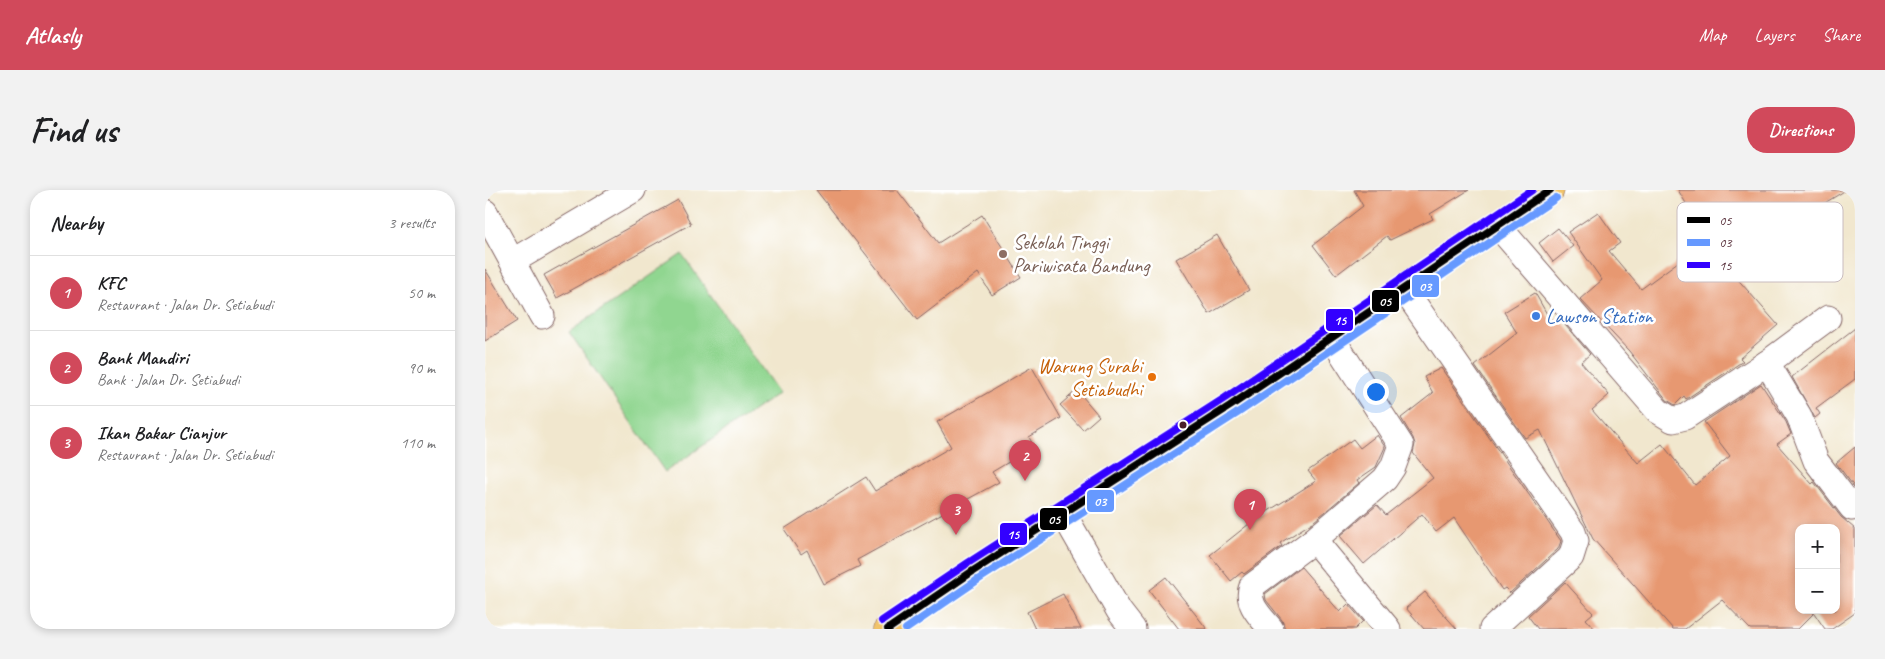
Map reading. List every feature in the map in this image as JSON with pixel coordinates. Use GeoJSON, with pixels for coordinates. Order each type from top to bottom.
{"type":"FeatureCollection","features":[{"type":"Feature","properties":{"kind":"main road"},"geometry":{"type":"LineString","coordinates":[[888,629],[1332,338],[1550,190]]}},
{"type":"Feature","properties":{"kind":"street"},"geometry":{"type":"LineString","coordinates":[[513,261],[633,190]]}},
{"type":"Feature","properties":{"kind":"street"},"geometry":{"type":"LineString","coordinates":[[485,212],[542,316]]}},
{"type":"Feature","properties":{"kind":"street"},"geometry":{"type":"LineString","coordinates":[[1498,226],[1664,416],[1675,420],[1685,417],[1828,318]]}},
{"type":"Feature","properties":{"kind":"street"},"geometry":{"type":"LineString","coordinates":[[1404,289],[1573,532],[1576,541],[1571,557],[1492,629]]}},
{"type":"Feature","properties":{"kind":"street"},"geometry":{"type":"LineString","coordinates":[[1271,629],[1252,604],[1249,594],[1252,586],[1314,540],[1385,479],[1393,466],[1401,445],[1332,338]]}},
{"type":"Feature","properties":{"kind":"street"},"geometry":{"type":"LineString","coordinates":[[1767,362],[1799,416],[1816,461],[1853,508]]}},
{"type":"Feature","properties":{"kind":"street"},"geometry":{"type":"LineString","coordinates":[[1063,513],[1119,611],[1133,629]]}},
{"type":"Feature","properties":{"kind":"street"},"geometry":{"type":"LineString","coordinates":[[1314,540],[1388,629]]}},
{"type":"Feature","properties":{"kind":"green space"},"geometry":{"type":"Polygon","coordinates":[[[682,254],[779,393],[665,472],[569,332],[682,254]]]}},
{"type":"Feature","properties":{"kind":"building"},"geometry":{"type":"Polygon","coordinates":[[[816,190],[897,190],[938,243],[982,215],[1021,277],[992,295],[978,273],[917,320],[816,190]]]}},
{"type":"Feature","properties":{"kind":"building"},"geometry":{"type":"Polygon","coordinates":[[[1354,190],[1469,190],[1430,214],[1433,219],[1390,240],[1387,236],[1336,275],[1313,245],[1363,206],[1354,190]]]}},
{"type":"Feature","properties":{"kind":"building"},"geometry":{"type":"Polygon","coordinates":[[[1678,190],[1846,190],[1826,202],[1685,202],[1678,190]]]}},
{"type":"Feature","properties":{"kind":"building"},"geometry":{"type":"Polygon","coordinates":[[[678,200],[691,224],[557,298],[544,275],[678,200]]]}},
{"type":"Feature","properties":{"kind":"building"},"geometry":{"type":"Polygon","coordinates":[[[1598,212],[1620,243],[1609,251],[1641,289],[1677,263],[1677,282],[1740,282],[1778,325],[1740,358],[1743,361],[1686,399],[1684,396],[1675,405],[1667,400],[1629,351],[1580,299],[1602,280],[1568,232],[1598,212]]]}},
{"type":"Feature","properties":{"kind":"building"},"geometry":{"type":"Polygon","coordinates":[[[1558,228],[1573,246],[1553,262],[1539,243],[1558,228]]]}},
{"type":"Feature","properties":{"kind":"building"},"geometry":{"type":"Polygon","coordinates":[[[1217,235],[1249,290],[1209,314],[1176,259],[1217,235]]]}},
{"type":"Feature","properties":{"kind":"building"},"geometry":{"type":"Polygon","coordinates":[[[485,269],[517,321],[485,341],[485,269]]]}},
{"type":"Feature","properties":{"kind":"building"},"geometry":{"type":"Polygon","coordinates":[[[1535,293],[1552,323],[1559,318],[1590,354],[1581,362],[1609,395],[1592,410],[1638,463],[1662,444],[1695,485],[1730,456],[1704,422],[1761,384],[1786,422],[1791,434],[1777,444],[1812,484],[1814,482],[1841,517],[1855,529],[1855,613],[1832,629],[1825,629],[1815,614],[1840,614],[1840,524],[1795,524],[1795,614],[1813,614],[1798,629],[1750,629],[1722,600],[1685,629],[1673,629],[1593,539],[1540,430],[1525,438],[1475,366],[1517,333],[1504,312],[1535,293]]]}},
{"type":"Feature","properties":{"kind":"building"},"geometry":{"type":"Polygon","coordinates":[[[1855,328],[1855,379],[1816,408],[1820,414],[1815,418],[1792,377],[1855,328]]]}},
{"type":"Feature","properties":{"kind":"building"},"geometry":{"type":"Polygon","coordinates":[[[1032,367],[1061,418],[1029,437],[1034,447],[992,472],[999,482],[857,560],[860,566],[824,584],[807,550],[801,554],[784,529],[866,477],[875,491],[951,447],[937,422],[1032,367]]]}},
{"type":"Feature","properties":{"kind":"building"},"geometry":{"type":"Polygon","coordinates":[[[1441,368],[1561,541],[1558,549],[1510,593],[1505,588],[1502,590],[1454,518],[1436,532],[1422,514],[1364,564],[1340,536],[1377,505],[1386,515],[1433,478],[1413,453],[1415,444],[1413,438],[1401,418],[1433,393],[1424,377],[1441,368]]]}},
{"type":"Feature","properties":{"kind":"building"},"geometry":{"type":"Polygon","coordinates":[[[1077,390],[1099,416],[1083,430],[1060,405],[1077,390]]]}},
{"type":"Feature","properties":{"kind":"building"},"geometry":{"type":"Polygon","coordinates":[[[1377,435],[1385,447],[1376,467],[1357,480],[1359,483],[1313,522],[1280,543],[1282,546],[1244,574],[1242,572],[1231,581],[1210,555],[1254,520],[1316,481],[1308,471],[1353,439],[1360,448],[1377,435]]]}},
{"type":"Feature","properties":{"kind":"building"},"geometry":{"type":"Polygon","coordinates":[[[1855,447],[1855,488],[1836,463],[1855,447]]]}},
{"type":"Feature","properties":{"kind":"building"},"geometry":{"type":"Polygon","coordinates":[[[1301,567],[1340,612],[1348,604],[1363,621],[1355,629],[1285,629],[1282,620],[1266,600],[1265,594],[1301,567]]]}},
{"type":"Feature","properties":{"kind":"building"},"geometry":{"type":"Polygon","coordinates":[[[1166,577],[1207,629],[1179,629],[1149,590],[1166,577]]]}},
{"type":"Feature","properties":{"kind":"building"},"geometry":{"type":"Polygon","coordinates":[[[1565,582],[1593,613],[1586,619],[1595,629],[1538,629],[1528,616],[1565,582]]]}},
{"type":"Feature","properties":{"kind":"building"},"geometry":{"type":"Polygon","coordinates":[[[1425,592],[1457,629],[1424,629],[1406,608],[1425,592]]]}},
{"type":"Feature","properties":{"kind":"building"},"geometry":{"type":"Polygon","coordinates":[[[1063,594],[1081,629],[1035,629],[1027,612],[1063,594]]]}},
{"type":"Feature","properties":{"kind":"transit line","name":"15"},"geometry":{"type":"LineString","coordinates":[[882,621],[968,563],[1225,398],[1532,190]]}},
{"type":"Feature","properties":{"kind":"transit line","name":"05"},"geometry":{"type":"LineString","coordinates":[[888,629],[973,571],[1230,406],[1550,190]]}},
{"type":"Feature","properties":{"kind":"transit line","name":"03"},"geometry":{"type":"LineString","coordinates":[[906,629],[979,579],[1236,414],[1556,198]]}},
{"type":"Feature","properties":{"kind":"place","name":"Sekolah Tinggi Pariwisata Bandung"},"geometry":{"type":"Point","coordinates":[1003,254]}},
{"type":"Feature","properties":{"kind":"place","name":"Lawson Station"},"geometry":{"type":"Point","coordinates":[1536,316]}},
{"type":"Feature","properties":{"kind":"place","name":"Warung Surabi Setiabudhi"},"geometry":{"type":"Point","coordinates":[1152,377]}},
{"type":"Feature","properties":{"kind":"place","name":"Bank Mandiri"},"geometry":{"type":"Point","coordinates":[1025,481]}},
{"type":"Feature","properties":{"kind":"place","name":"KFC"},"geometry":{"type":"Point","coordinates":[1250,530]}},
{"type":"Feature","properties":{"kind":"place","name":"Ikan Bakar Cianjur"},"geometry":{"type":"Point","coordinates":[956,535]}}]}
